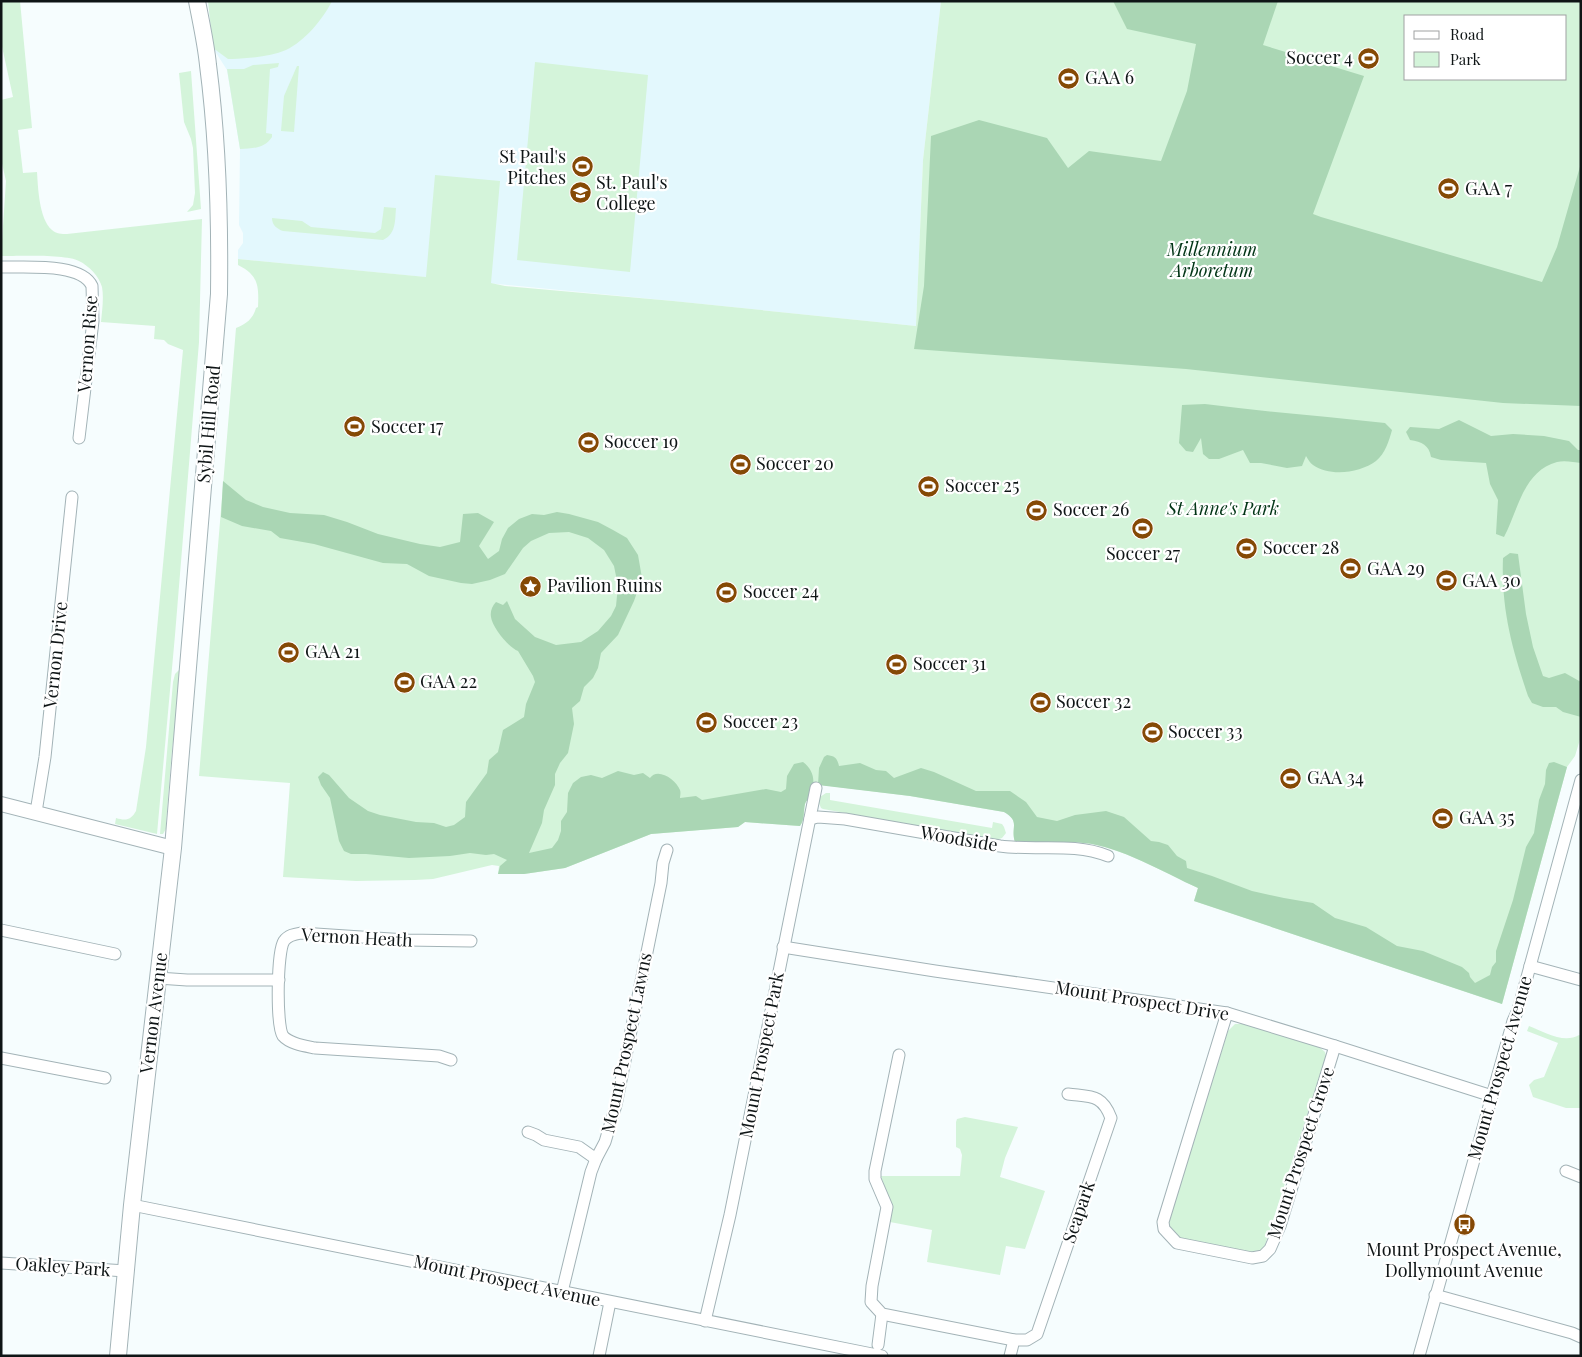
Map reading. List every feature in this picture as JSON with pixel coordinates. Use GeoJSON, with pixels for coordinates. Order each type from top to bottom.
{"type":"FeatureCollection","features":[{"type":"Feature","properties":{"kind":"main road","name":"Sybil Hill Road"},"geometry":{"type":"LineString","coordinates":[[173,848],[219,294],[220,211],[217,162],[208,63],[197,1]]}},
{"type":"Feature","properties":{"kind":"main road","name":"Vernon Avenue"},"geometry":{"type":"LineString","coordinates":[[118,1356],[132,1205],[173,848]]}},
{"type":"Feature","properties":{"kind":"street","name":"Vernon Rise"},"geometry":{"type":"LineString","coordinates":[[1,268],[63,269],[76,272],[90,281],[92,286],[92,321],[79,438]]}},
{"type":"Feature","properties":{"kind":"street","name":"Vernon Drive"},"geometry":{"type":"LineString","coordinates":[[36,812],[45,757],[72,497]]}},
{"type":"Feature","properties":{"kind":"street","name":"Mount Prospect Avenue"},"geometry":{"type":"LineString","coordinates":[[1419,1356],[1581,780]]}},
{"type":"Feature","properties":{"kind":"street","name":"Mount Prospect Park"},"geometry":{"type":"LineString","coordinates":[[705,1321],[730,1215],[816,788]]}},
{"type":"Feature","properties":{"kind":"street"},"geometry":{"type":"LineString","coordinates":[[1,804],[173,848]]}},
{"type":"Feature","properties":{"kind":"street","name":"Woodside"},"geometry":{"type":"LineString","coordinates":[[810,819],[818,817],[845,819],[1000,846],[1084,849],[1108,856]]}},
{"type":"Feature","properties":{"kind":"street","name":"Mount Prospect Lawns"},"geometry":{"type":"LineString","coordinates":[[562,1292],[596,1159],[605,1142],[616,1104],[662,883],[663,863],[667,850]]}},
{"type":"Feature","properties":{"kind":"street"},"geometry":{"type":"LineString","coordinates":[[1,930],[115,954]]}},
{"type":"Feature","properties":{"kind":"street","name":"Vernon Heath"},"geometry":{"type":"LineString","coordinates":[[451,1060],[439,1056],[315,1048],[292,1042],[282,1035],[279,1024],[278,980],[281,950],[284,941],[290,935],[301,933],[406,940],[471,941]]}},
{"type":"Feature","properties":{"kind":"street","name":"Mount Prospect Drive"},"geometry":{"type":"LineString","coordinates":[[783,947],[1226,1013],[1492,1096]]}},
{"type":"Feature","properties":{"kind":"street"},"geometry":{"type":"LineString","coordinates":[[1530,966],[1581,980]]}},
{"type":"Feature","properties":{"kind":"street"},"geometry":{"type":"LineString","coordinates":[[158,978],[187,980],[278,980]]}},
{"type":"Feature","properties":{"kind":"street","name":"Mount Prospect Grove"},"geometry":{"type":"LineString","coordinates":[[1226,1013],[1163,1222],[1164,1229],[1177,1243],[1252,1258],[1263,1256],[1270,1249],[1280,1226],[1335,1046]]}},
{"type":"Feature","properties":{"kind":"street"},"geometry":{"type":"LineString","coordinates":[[880,1350],[882,1314],[871,1302],[872,1286],[887,1207],[875,1179],[875,1172],[899,1055]]}},
{"type":"Feature","properties":{"kind":"street"},"geometry":{"type":"LineString","coordinates":[[1,1058],[105,1078]]}},
{"type":"Feature","properties":{"kind":"street","name":"Seapark"},"geometry":{"type":"LineString","coordinates":[[882,1314],[1014,1340],[1027,1340],[1037,1334],[1111,1118],[1107,1107],[1097,1098],[1068,1094]]}},
{"type":"Feature","properties":{"kind":"street"},"geometry":{"type":"LineString","coordinates":[[528,1132],[544,1140],[579,1147],[596,1159]]}},
{"type":"Feature","properties":{"kind":"street"},"geometry":{"type":"LineString","coordinates":[[1566,1172],[1581,1177]]}},
{"type":"Feature","properties":{"kind":"street","name":"Mount Prospect Avenue"},"geometry":{"type":"LineString","coordinates":[[132,1205],[705,1321],[880,1350]]}},
{"type":"Feature","properties":{"kind":"street","name":"Oakley Park"},"geometry":{"type":"LineString","coordinates":[[1,1263],[126,1271]]}},
{"type":"Feature","properties":{"kind":"street"},"geometry":{"type":"LineString","coordinates":[[1435,1296],[1581,1337]]}},
{"type":"Feature","properties":{"kind":"street"},"geometry":{"type":"LineString","coordinates":[[599,1356],[610,1302]]}},
{"type":"Feature","properties":{"kind":"street"},"geometry":{"type":"LineString","coordinates":[[1010,1356],[1014,1340]]}},
{"type":"Feature","properties":{"kind":"shaded area","name":"St. Paul's College"},"geometry":{"type":"Polygon","coordinates":[[[208,1],[941,1],[923,160],[916,326],[238,259],[238,250],[243,243],[243,233],[239,225],[240,149],[227,70],[213,48],[208,1]]]}},
{"type":"Feature","properties":{"kind":"green space"},"geometry":{"type":"Polygon","coordinates":[[[1,1],[20,1],[32,128],[18,130],[23,173],[37,172],[42,211],[52,230],[57,233],[67,234],[202,219],[199,342],[157,834],[115,824],[116,818],[128,819],[136,811],[146,747],[183,350],[168,344],[164,340],[154,339],[155,326],[101,322],[103,296],[101,283],[93,272],[79,261],[53,256],[1,256],[6,181],[1,159],[1,100],[13,97],[1,42],[1,1]]]}},
{"type":"Feature","properties":{"kind":"green space"},"geometry":{"type":"Polygon","coordinates":[[[208,1],[332,1],[313,29],[286,50],[259,57],[228,59],[213,48],[208,1]]]}},
{"type":"Feature","properties":{"kind":"green space","name":"St Anne's Park"},"geometry":{"type":"Polygon","coordinates":[[[941,1],[1581,1],[1581,736],[1575,756],[1567,767],[1502,1004],[1194,901],[1198,888],[1112,849],[1075,842],[1015,842],[1014,822],[1004,812],[910,796],[813,784],[805,804],[803,820],[800,826],[745,822],[738,827],[651,834],[565,868],[524,874],[498,874],[499,866],[492,865],[433,879],[356,881],[283,877],[290,783],[199,776],[236,328],[249,321],[258,307],[256,282],[250,273],[238,265],[238,259],[426,277],[435,175],[500,181],[491,283],[505,286],[916,326],[923,160],[941,1]]]}},
{"type":"Feature","properties":{"kind":"green space","name":"Millennium Arboretum"},"geometry":{"type":"Polygon","coordinates":[[[1113,1],[1278,1],[1263,45],[1364,76],[1313,214],[1321,217],[1542,282],[1557,247],[1581,163],[1581,406],[1503,403],[1186,369],[914,349],[924,286],[931,136],[979,120],[1047,138],[1068,168],[1089,151],[1161,161],[1187,91],[1196,44],[1127,29],[1113,1]]]}},
{"type":"Feature","properties":{"kind":"green space","name":"St Paul's Pitches"},"geometry":{"type":"Polygon","coordinates":[[[535,62],[648,75],[630,272],[517,260],[535,62]]]}},
{"type":"Feature","properties":{"kind":"green space"},"geometry":{"type":"Polygon","coordinates":[[[279,63],[278,67],[270,69],[266,133],[272,134],[272,137],[262,146],[240,149],[227,69],[244,69],[253,65],[279,63]]]}},
{"type":"Feature","properties":{"kind":"green space"},"geometry":{"type":"Polygon","coordinates":[[[297,66],[299,66],[294,132],[281,131],[284,96],[297,66]]]}},
{"type":"Feature","properties":{"kind":"green space"},"geometry":{"type":"Polygon","coordinates":[[[191,71],[201,209],[187,212],[193,205],[195,193],[193,148],[184,122],[179,73],[191,71]]]}},
{"type":"Feature","properties":{"kind":"green space"},"geometry":{"type":"Polygon","coordinates":[[[384,207],[396,208],[393,231],[383,240],[283,231],[275,226],[272,220],[272,218],[302,221],[311,227],[375,233],[381,229],[384,207]]]}},
{"type":"Feature","properties":{"kind":"green space"},"geometry":{"type":"Polygon","coordinates":[[[1205,404],[1385,423],[1392,430],[1382,455],[1369,465],[1354,471],[1336,472],[1320,469],[1312,464],[1306,456],[1302,466],[1287,468],[1250,463],[1243,450],[1219,459],[1209,459],[1203,454],[1201,438],[1193,452],[1186,451],[1179,443],[1182,405],[1205,404]]]}},
{"type":"Feature","properties":{"kind":"green space"},"geometry":{"type":"Polygon","coordinates":[[[1459,420],[1491,436],[1513,434],[1544,436],[1569,441],[1578,450],[1581,450],[1581,463],[1557,462],[1536,474],[1523,493],[1504,537],[1496,534],[1498,500],[1490,484],[1486,463],[1441,460],[1431,457],[1427,447],[1410,440],[1406,432],[1410,427],[1439,429],[1459,420]]]}},
{"type":"Feature","properties":{"kind":"green space"},"geometry":{"type":"Polygon","coordinates":[[[223,481],[246,500],[263,507],[290,513],[324,515],[378,534],[440,547],[460,542],[463,514],[478,513],[494,522],[479,546],[488,559],[499,551],[502,539],[508,528],[519,519],[532,514],[544,515],[557,512],[569,514],[598,522],[627,538],[638,555],[642,578],[634,601],[618,635],[601,653],[598,668],[593,678],[584,687],[580,701],[572,708],[574,724],[568,753],[560,763],[555,774],[555,785],[529,853],[552,848],[558,840],[561,831],[561,821],[567,812],[568,793],[573,783],[581,777],[591,775],[602,778],[618,771],[634,775],[643,773],[650,778],[653,775],[662,774],[671,778],[678,786],[680,798],[696,796],[702,800],[766,789],[781,792],[786,789],[787,776],[794,764],[803,762],[812,774],[813,787],[805,804],[802,823],[800,826],[745,822],[738,827],[651,834],[565,868],[524,874],[498,874],[500,866],[507,860],[494,854],[470,853],[409,858],[351,854],[344,851],[339,841],[330,798],[318,777],[323,772],[329,775],[349,798],[368,811],[416,822],[434,823],[446,827],[454,825],[465,817],[466,802],[487,773],[489,760],[498,752],[503,730],[524,717],[526,704],[535,682],[518,651],[506,642],[494,626],[491,615],[493,605],[496,602],[503,605],[507,601],[515,619],[535,637],[556,645],[581,642],[598,631],[611,616],[616,606],[618,586],[614,566],[604,550],[588,538],[569,532],[549,533],[531,541],[523,548],[505,574],[472,584],[461,583],[429,576],[407,564],[383,563],[314,544],[280,538],[271,531],[242,526],[221,517],[223,481]]]}},
{"type":"Feature","properties":{"kind":"green space"},"geometry":{"type":"Polygon","coordinates":[[[1510,553],[1518,554],[1526,614],[1533,647],[1543,676],[1549,678],[1565,673],[1581,682],[1581,717],[1563,712],[1556,707],[1543,707],[1532,703],[1528,696],[1517,662],[1506,612],[1503,558],[1510,553]]]}},
{"type":"Feature","properties":{"kind":"green space"},"geometry":{"type":"Polygon","coordinates":[[[179,670],[180,684],[172,750],[167,827],[163,834],[160,834],[173,682],[175,674],[179,670]]]}},
{"type":"Feature","properties":{"kind":"green space"},"geometry":{"type":"Polygon","coordinates":[[[827,755],[835,758],[839,766],[860,763],[876,770],[886,771],[894,778],[921,768],[976,791],[1010,791],[1026,802],[1037,817],[1057,821],[1075,815],[1106,811],[1124,817],[1151,841],[1168,845],[1177,856],[1186,861],[1187,868],[1252,891],[1313,903],[1335,918],[1366,927],[1397,946],[1423,951],[1462,967],[1469,973],[1475,983],[1490,975],[1492,967],[1496,962],[1496,951],[1513,900],[1526,847],[1534,833],[1539,800],[1545,784],[1546,770],[1549,763],[1554,762],[1567,767],[1502,1004],[1194,901],[1198,888],[1112,849],[1075,842],[1015,842],[1014,822],[1004,812],[910,796],[818,785],[819,768],[824,757],[827,755]]]}},
{"type":"Feature","properties":{"kind":"green space"},"geometry":{"type":"Polygon","coordinates":[[[830,793],[830,800],[992,828],[993,822],[1002,824],[1006,833],[1002,838],[996,840],[823,809],[819,803],[820,797],[830,793]]]}},
{"type":"Feature","properties":{"kind":"green space"},"geometry":{"type":"Polygon","coordinates":[[[1235,1024],[1244,1024],[1318,1046],[1325,1052],[1326,1056],[1264,1248],[1253,1254],[1179,1240],[1169,1233],[1168,1222],[1228,1031],[1235,1024]]]}},
{"type":"Feature","properties":{"kind":"green space"},"geometry":{"type":"Polygon","coordinates":[[[1529,1026],[1561,1038],[1581,1036],[1581,1108],[1566,1108],[1533,1097],[1529,1085],[1534,1080],[1544,1077],[1558,1043],[1527,1031],[1529,1026]]]}},
{"type":"Feature","properties":{"kind":"green space"},"geometry":{"type":"Polygon","coordinates":[[[965,1117],[1018,1127],[1005,1158],[1000,1177],[1045,1191],[1025,1249],[1006,1246],[1000,1275],[927,1262],[932,1230],[890,1222],[891,1205],[881,1176],[960,1176],[962,1155],[960,1149],[956,1147],[956,1122],[957,1119],[965,1117]]]}},
{"type":"Feature","properties":{"kind":"place","name":"Soccer 4"},"geometry":{"type":"Point","coordinates":[1369,58]}},
{"type":"Feature","properties":{"kind":"place","name":"GAA 6"},"geometry":{"type":"Point","coordinates":[1069,78]}},
{"type":"Feature","properties":{"kind":"place","name":"St Paul's Pitches"},"geometry":{"type":"Point","coordinates":[582,167]}},
{"type":"Feature","properties":{"kind":"place","name":"GAA 7"},"geometry":{"type":"Point","coordinates":[1449,189]}},
{"type":"Feature","properties":{"kind":"place","name":"St. Paul's College"},"geometry":{"type":"Point","coordinates":[580,193]}},
{"type":"Feature","properties":{"kind":"place","name":"Soccer 17"},"geometry":{"type":"Point","coordinates":[355,427]}},
{"type":"Feature","properties":{"kind":"place","name":"Soccer 19"},"geometry":{"type":"Point","coordinates":[588,442]}},
{"type":"Feature","properties":{"kind":"place","name":"Soccer 20"},"geometry":{"type":"Point","coordinates":[740,464]}},
{"type":"Feature","properties":{"kind":"place","name":"Soccer 25"},"geometry":{"type":"Point","coordinates":[929,486]}},
{"type":"Feature","properties":{"kind":"place","name":"Soccer 26"},"geometry":{"type":"Point","coordinates":[1037,510]}},
{"type":"Feature","properties":{"kind":"place","name":"Soccer 27"},"geometry":{"type":"Point","coordinates":[1143,529]}},
{"type":"Feature","properties":{"kind":"place","name":"Soccer 28"},"geometry":{"type":"Point","coordinates":[1247,548]}},
{"type":"Feature","properties":{"kind":"place","name":"GAA 29"},"geometry":{"type":"Point","coordinates":[1351,569]}},
{"type":"Feature","properties":{"kind":"place","name":"GAA 30"},"geometry":{"type":"Point","coordinates":[1446,581]}},
{"type":"Feature","properties":{"kind":"place","name":"Pavilion Ruins"},"geometry":{"type":"Point","coordinates":[531,586]}},
{"type":"Feature","properties":{"kind":"place","name":"Soccer 24"},"geometry":{"type":"Point","coordinates":[727,592]}},
{"type":"Feature","properties":{"kind":"place","name":"GAA 21"},"geometry":{"type":"Point","coordinates":[289,652]}},
{"type":"Feature","properties":{"kind":"place","name":"Soccer 31"},"geometry":{"type":"Point","coordinates":[897,664]}},
{"type":"Feature","properties":{"kind":"place","name":"GAA 22"},"geometry":{"type":"Point","coordinates":[404,682]}},
{"type":"Feature","properties":{"kind":"place","name":"Soccer 32"},"geometry":{"type":"Point","coordinates":[1040,702]}},
{"type":"Feature","properties":{"kind":"place","name":"Soccer 23"},"geometry":{"type":"Point","coordinates":[707,722]}},
{"type":"Feature","properties":{"kind":"place","name":"Soccer 33"},"geometry":{"type":"Point","coordinates":[1152,732]}},
{"type":"Feature","properties":{"kind":"place","name":"GAA 34"},"geometry":{"type":"Point","coordinates":[1291,778]}},
{"type":"Feature","properties":{"kind":"place","name":"GAA 35"},"geometry":{"type":"Point","coordinates":[1443,818]}},
{"type":"Feature","properties":{"kind":"place","name":"Mount Prospect Avenue, Dollymount Avenue"},"geometry":{"type":"Point","coordinates":[1464,1225]}}]}
